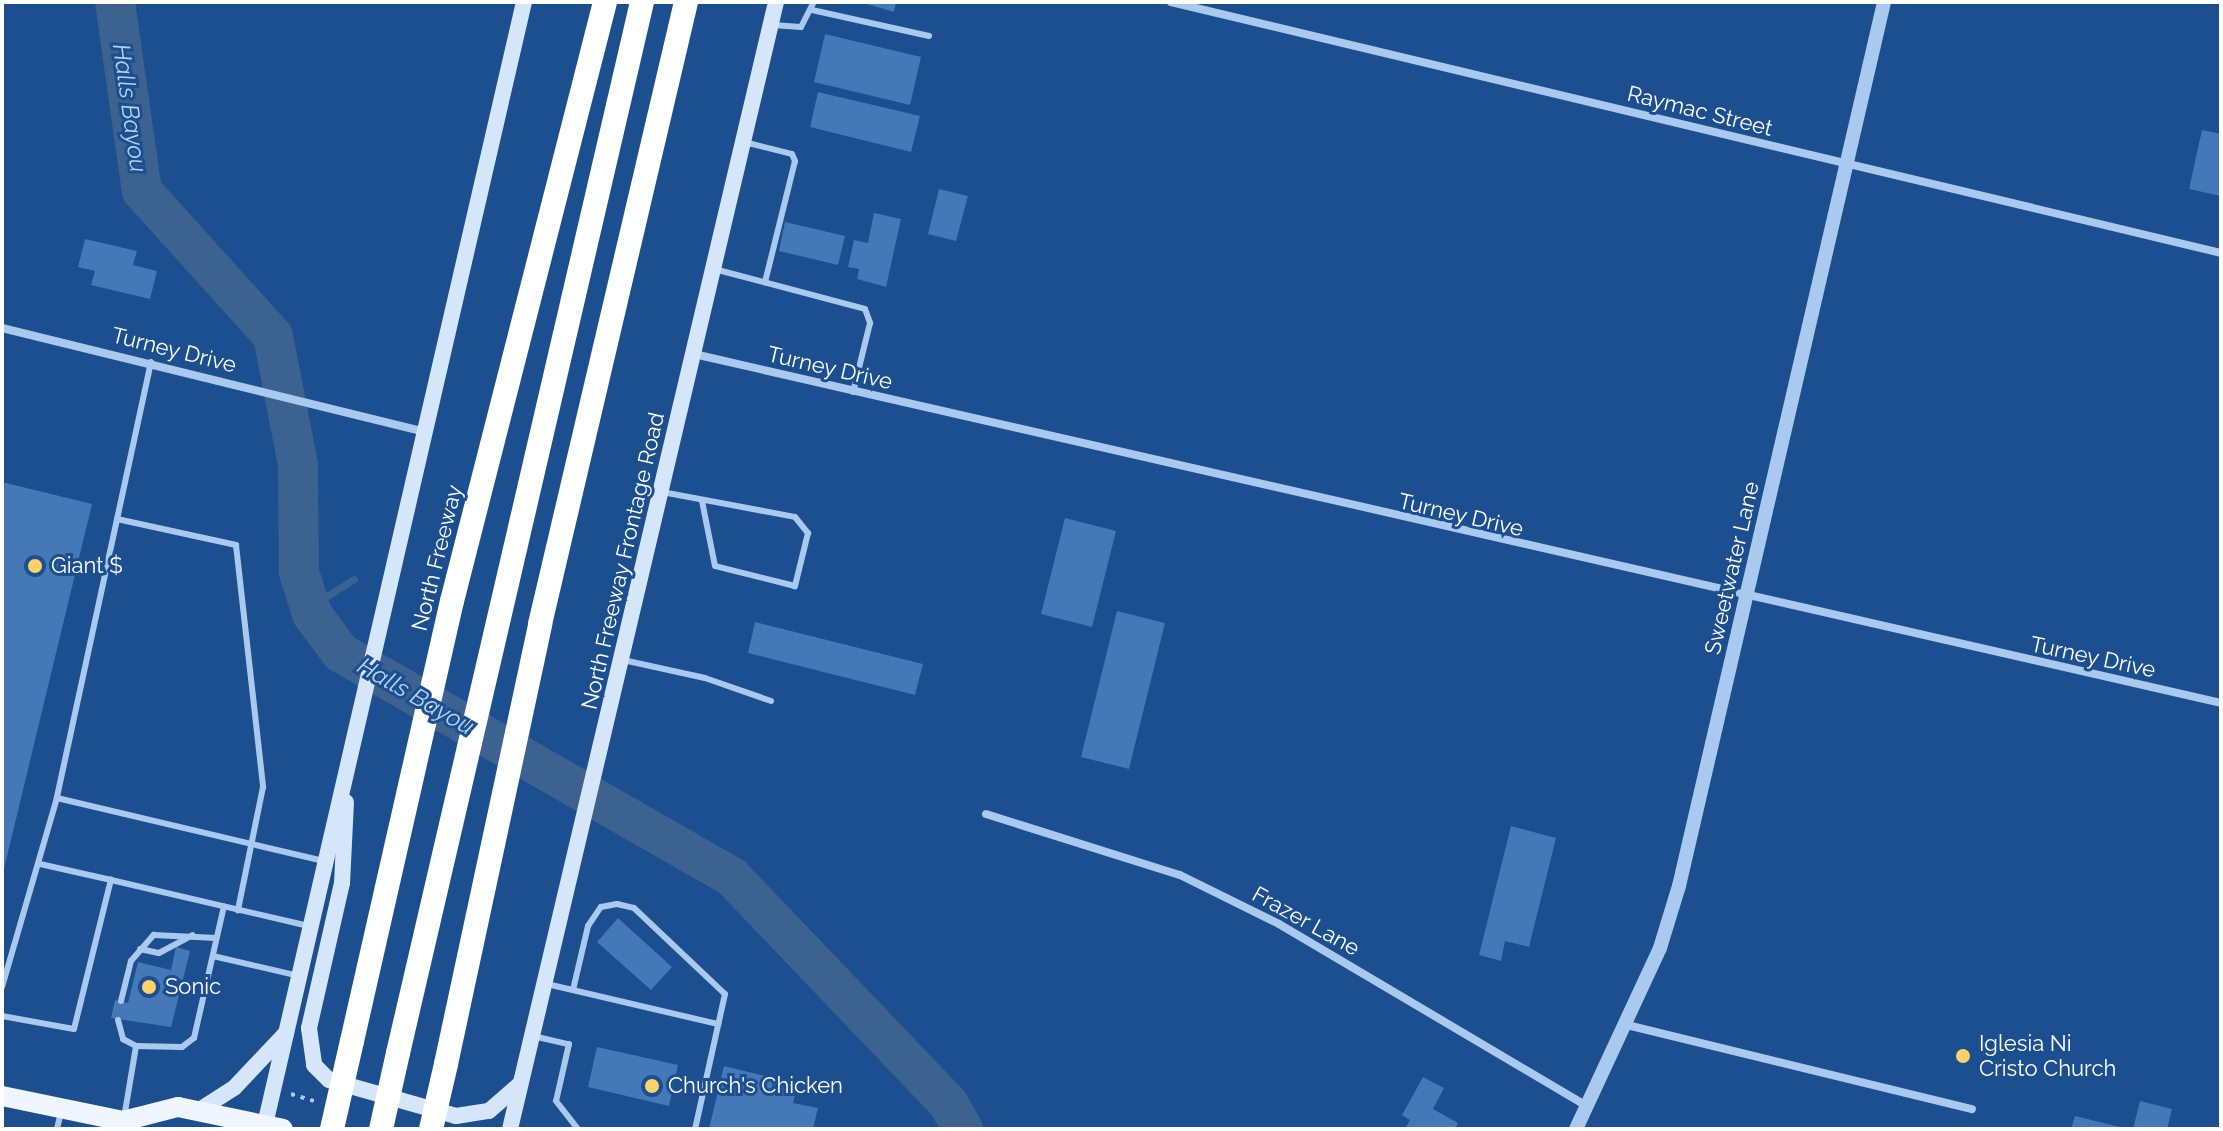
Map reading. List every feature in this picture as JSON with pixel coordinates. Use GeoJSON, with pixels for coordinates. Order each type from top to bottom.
{"type":"FeatureCollection","features":[{"type":"Feature","properties":{"kind":"highway","name":"North Freeway"},"geometry":{"type":"LineString","coordinates":[[332,1129],[452,601],[605,2]]}},
{"type":"Feature","properties":{"kind":"highway"},"geometry":{"type":"LineString","coordinates":[[381,1129],[642,2]]}},
{"type":"Feature","properties":{"kind":"highway"},"geometry":{"type":"LineString","coordinates":[[431,1129],[540,624],[686,2]]}},
{"type":"Feature","properties":{"kind":"main road"},"geometry":{"type":"LineString","coordinates":[[2,1096],[125,1126],[178,1107],[271,1127],[288,1032],[349,749],[429,434],[524,2]]}},
{"type":"Feature","properties":{"kind":"main road","name":"North Freeway Frontage Road"},"geometry":{"type":"LineString","coordinates":[[510,1129],[776,2]]}},
{"type":"Feature","properties":{"kind":"main road"},"geometry":{"type":"LineString","coordinates":[[349,749],[342,883],[309,1028],[314,1065],[329,1080],[456,1116],[504,1102],[525,1075]]}},
{"type":"Feature","properties":{"kind":"main road"},"geometry":{"type":"LineString","coordinates":[[198,1111],[234,1088],[288,1032]]}},
{"type":"Feature","properties":{"kind":"main road"},"geometry":{"type":"LineString","coordinates":[[518,1100],[521,1129]]}},
{"type":"Feature","properties":{"kind":"street","name":"Raymac Street"},"geometry":{"type":"LineString","coordinates":[[1171,2],[2221,253]]}},
{"type":"Feature","properties":{"kind":"street","name":"Sweetwater Lane"},"geometry":{"type":"LineString","coordinates":[[1576,1129],[1627,1025],[1679,886],[1884,2]]}},
{"type":"Feature","properties":{"kind":"street","name":"Turney Drive"},"geometry":{"type":"LineString","coordinates":[[2,328],[356,412],[429,434]]}},
{"type":"Feature","properties":{"kind":"street","name":"Turney Drive"},"geometry":{"type":"LineString","coordinates":[[694,354],[1748,599],[2221,703]]}},
{"type":"Feature","properties":{"kind":"street","name":"Frazer Lane"},"geometry":{"type":"LineString","coordinates":[[986,814],[1180,875],[1279,924],[1588,1107]]}},
{"type":"Feature","properties":{"kind":"street"},"geometry":{"type":"LineString","coordinates":[[1627,1025],[1972,1109]]}},
{"type":"Feature","properties":{"kind":"lane"},"geometry":{"type":"LineString","coordinates":[[771,25],[801,27],[813,6],[929,36]]}},
{"type":"Feature","properties":{"kind":"lane"},"geometry":{"type":"LineString","coordinates":[[744,142],[792,154],[795,161],[765,282]]}},
{"type":"Feature","properties":{"kind":"lane"},"geometry":{"type":"LineString","coordinates":[[714,269],[865,309],[870,323],[853,392]]}},
{"type":"Feature","properties":{"kind":"lane"},"geometry":{"type":"LineString","coordinates":[[2,987],[57,798],[151,362]]}},
{"type":"Feature","properties":{"kind":"lane"},"geometry":{"type":"LineString","coordinates":[[662,492],[795,517],[808,533],[795,586],[715,566],[702,501]]}},
{"type":"Feature","properties":{"kind":"lane"},"geometry":{"type":"LineString","coordinates":[[117,519],[236,545],[263,787],[254,844],[238,910]]}},
{"type":"Feature","properties":{"kind":"lane"},"geometry":{"type":"LineString","coordinates":[[623,660],[705,678],[771,701]]}},
{"type":"Feature","properties":{"kind":"lane"},"geometry":{"type":"LineString","coordinates":[[57,798],[326,861]]}},
{"type":"Feature","properties":{"kind":"lane"},"geometry":{"type":"LineString","coordinates":[[40,864],[312,927]]}},
{"type":"Feature","properties":{"kind":"lane"},"geometry":{"type":"LineString","coordinates":[[2,1016],[74,1029],[111,880]]}},
{"type":"Feature","properties":{"kind":"lane"},"geometry":{"type":"LineString","coordinates":[[573,990],[588,926],[601,907],[617,904],[634,908],[725,994],[695,1129]]}},
{"type":"Feature","properties":{"kind":"lane"},"geometry":{"type":"LineString","coordinates":[[118,1020],[123,1039],[136,1046],[182,1047],[194,1038],[224,906]]}},
{"type":"Feature","properties":{"kind":"lane"},"geometry":{"type":"LineString","coordinates":[[121,1001],[140,949],[154,935],[216,938]]}},
{"type":"Feature","properties":{"kind":"lane"},"geometry":{"type":"LineString","coordinates":[[140,949],[159,953],[193,935]]}},
{"type":"Feature","properties":{"kind":"lane"},"geometry":{"type":"LineString","coordinates":[[213,956],[301,977]]}},
{"type":"Feature","properties":{"kind":"lane"},"geometry":{"type":"LineString","coordinates":[[545,984],[718,1024]]}},
{"type":"Feature","properties":{"kind":"lane"},"geometry":{"type":"LineString","coordinates":[[533,1036],[569,1044],[556,1101],[578,1129]]}},
{"type":"Feature","properties":{"kind":"lane"},"geometry":{"type":"LineString","coordinates":[[125,1126],[136,1046]]}},
{"type":"Feature","properties":{"kind":"lane"},"geometry":{"type":"LineString","coordinates":[[57,1129],[62,1109]]}},
{"type":"Feature","properties":{"kind":"building"},"geometry":{"type":"Polygon","coordinates":[[[860,2],[896,2],[894,12],[860,2]]]}},
{"type":"Feature","properties":{"kind":"building"},"geometry":{"type":"Polygon","coordinates":[[[825,34],[921,57],[910,105],[814,82],[825,34]]]}},
{"type":"Feature","properties":{"kind":"building"},"geometry":{"type":"Polygon","coordinates":[[[818,92],[920,116],[911,152],[810,127],[818,92]]]}},
{"type":"Feature","properties":{"kind":"building"},"geometry":{"type":"Polygon","coordinates":[[[2202,130],[2221,134],[2221,196],[2189,189],[2202,130]]]}},
{"type":"Feature","properties":{"kind":"building"},"geometry":{"type":"Polygon","coordinates":[[[939,189],[968,196],[956,241],[928,234],[939,189]]]}},
{"type":"Feature","properties":{"kind":"building"},"geometry":{"type":"Polygon","coordinates":[[[874,213],[901,219],[886,287],[857,279],[859,269],[848,267],[854,240],[868,243],[874,213]]]}},
{"type":"Feature","properties":{"kind":"building"},"geometry":{"type":"Polygon","coordinates":[[[785,222],[845,236],[838,265],[779,251],[785,222]]]}},
{"type":"Feature","properties":{"kind":"building"},"geometry":{"type":"Polygon","coordinates":[[[85,239],[137,251],[133,265],[157,271],[150,299],[91,285],[95,271],[78,267],[85,239]]]}},
{"type":"Feature","properties":{"kind":"building"},"geometry":{"type":"Polygon","coordinates":[[[2,482],[92,504],[3,873],[2,873],[2,482]]]}},
{"type":"Feature","properties":{"kind":"building"},"geometry":{"type":"Polygon","coordinates":[[[1065,518],[1116,531],[1092,627],[1041,614],[1065,518]]]}},
{"type":"Feature","properties":{"kind":"building"},"geometry":{"type":"Polygon","coordinates":[[[1117,611],[1165,623],[1129,769],[1081,757],[1117,611]]]}},
{"type":"Feature","properties":{"kind":"building"},"geometry":{"type":"Polygon","coordinates":[[[755,622],[923,664],[915,695],[748,653],[755,622]]]}},
{"type":"Feature","properties":{"kind":"building"},"geometry":{"type":"Polygon","coordinates":[[[1511,826],[1556,838],[1529,947],[1505,941],[1501,961],[1479,955],[1511,826]]]}},
{"type":"Feature","properties":{"kind":"building"},"geometry":{"type":"Polygon","coordinates":[[[618,918],[672,967],[651,990],[597,942],[618,918]]]}},
{"type":"Feature","properties":{"kind":"building"},"geometry":{"type":"Polygon","coordinates":[[[176,947],[190,951],[171,1027],[111,1018],[115,1000],[128,1003],[138,962],[171,970],[176,947]]]}},
{"type":"Feature","properties":{"kind":"building"},"geometry":{"type":"Polygon","coordinates":[[[597,1047],[678,1065],[669,1106],[588,1087],[597,1047]]]}},
{"type":"Feature","properties":{"kind":"building"},"geometry":{"type":"Polygon","coordinates":[[[724,1066],[798,1084],[793,1103],[818,1108],[813,1129],[709,1129],[724,1066]]]}},
{"type":"Feature","properties":{"kind":"building"},"geometry":{"type":"Polygon","coordinates":[[[1423,1077],[1444,1088],[1433,1109],[1458,1123],[1455,1129],[1405,1129],[1410,1120],[1402,1115],[1423,1077]]]}},
{"type":"Feature","properties":{"kind":"building"},"geometry":{"type":"Polygon","coordinates":[[[2140,1101],[2172,1109],[2167,1129],[2133,1129],[2140,1101]]]}},
{"type":"Feature","properties":{"kind":"building"},"geometry":{"type":"Polygon","coordinates":[[[2075,1116],[2124,1128],[2124,1129],[2071,1129],[2075,1116]]]}},
{"type":"Feature","properties":{"kind":"waterway","name":"Halls Bayou"},"geometry":{"type":"LineString","coordinates":[[115,2],[142,191],[273,336],[298,465],[299,572],[312,614],[341,653],[732,877],[948,1103],[963,1129]]}},
{"type":"Feature","properties":{"kind":"waterway"},"geometry":{"type":"LineString","coordinates":[[310,607],[354,579]]}},
{"type":"Feature","properties":{"kind":"place","name":"Giant $"},"geometry":{"type":"Point","coordinates":[35,566]}},
{"type":"Feature","properties":{"kind":"place","name":"Sonic"},"geometry":{"type":"Point","coordinates":[149,987]}},
{"type":"Feature","properties":{"kind":"place","name":"Iglesia Ni Cristo Church"},"geometry":{"type":"Point","coordinates":[1963,1056]}},
{"type":"Feature","properties":{"kind":"place","name":"Church's Chicken"},"geometry":{"type":"Point","coordinates":[652,1086]}}]}
